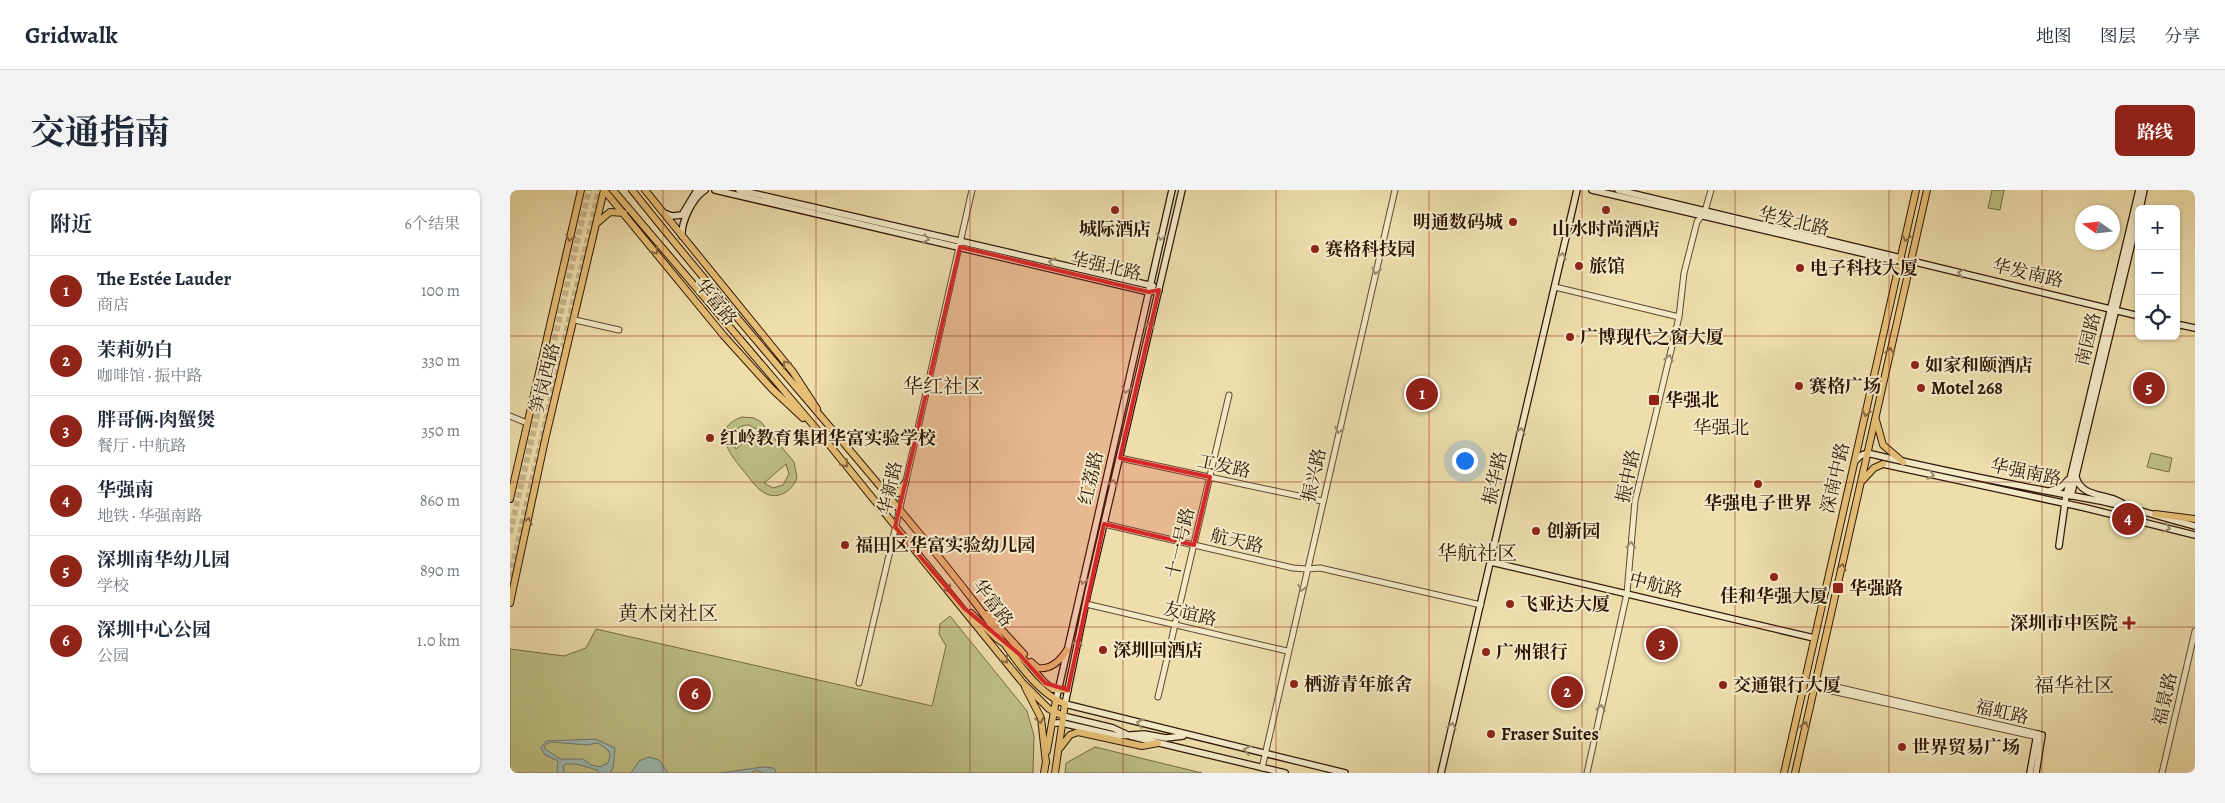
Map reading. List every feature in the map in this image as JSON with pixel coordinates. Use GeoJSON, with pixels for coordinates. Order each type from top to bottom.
{"type":"FeatureCollection","features":[{"type":"Feature","properties":{"kind":"main road","name":"笋岗西路"},"geometry":{"type":"LineString","coordinates":[[510,500],[581,190]]}},
{"type":"Feature","properties":{"kind":"main road","name":"笋岗西路"},"geometry":{"type":"LineString","coordinates":[[510,603],[545,440],[575,320],[604,190]]}},
{"type":"Feature","properties":{"kind":"main road","name":"华富路"},"geometry":{"type":"LineString","coordinates":[[604,190],[724,336],[772,390],[814,426]]}},
{"type":"Feature","properties":{"kind":"main road","name":"华富路"},"geometry":{"type":"LineString","coordinates":[[613,190],[814,426],[964,608],[1022,682],[1044,704],[1063,719],[1118,736],[1140,734],[1166,738],[1187,735]]}},
{"type":"Feature","properties":{"kind":"main road","name":"华富路"},"geometry":{"type":"LineString","coordinates":[[632,190],[677,247],[883,490],[976,604],[1005,645],[1039,686],[1056,700],[1065,704],[1187,735],[1345,773]]}},
{"type":"Feature","properties":{"kind":"main road","name":"华富路"},"geometry":{"type":"LineString","coordinates":[[645,190],[793,372],[812,398],[822,419]]}},
{"type":"Feature","properties":{"kind":"main road"},"geometry":{"type":"LineString","coordinates":[[664,213],[672,216],[682,215],[697,190]]}},
{"type":"Feature","properties":{"kind":"main road"},"geometry":{"type":"LineString","coordinates":[[682,236],[682,228],[686,218],[697,197],[705,190]]}},
{"type":"Feature","properties":{"kind":"main road","name":"华强北路"},"geometry":{"type":"LineString","coordinates":[[715,190],[960,248],[1159,290]]}},
{"type":"Feature","properties":{"kind":"main road","name":"华强北路"},"geometry":{"type":"LineString","coordinates":[[739,190],[960,240],[1150,288]]}},
{"type":"Feature","properties":{"kind":"main road","name":"红荔路"},"geometry":{"type":"LineString","coordinates":[[1044,773],[1058,690],[1172,190]]}},
{"type":"Feature","properties":{"kind":"main road","name":"红荔路"},"geometry":{"type":"LineString","coordinates":[[1055,773],[1065,704],[1086,604],[1182,190]]}},
{"type":"Feature","properties":{"kind":"main road","name":"振华路"},"geometry":{"type":"LineString","coordinates":[[1441,773],[1577,190]]}},
{"type":"Feature","properties":{"kind":"main road","name":"华发北路"},"geometry":{"type":"LineString","coordinates":[[1592,190],[1703,213],[1901,260]]}},
{"type":"Feature","properties":{"kind":"main road","name":"华发北路"},"geometry":{"type":"LineString","coordinates":[[1618,190],[1703,213]]}},
{"type":"Feature","properties":{"kind":"main road","name":"深南中路"},"geometry":{"type":"LineString","coordinates":[[1784,773],[1916,190]]}},
{"type":"Feature","properties":{"kind":"main road","name":"深南中路"},"geometry":{"type":"LineString","coordinates":[[1796,773],[1927,190]]}},
{"type":"Feature","properties":{"kind":"main road","name":"南园路"},"geometry":{"type":"LineString","coordinates":[[2059,546],[2064,504],[2068,496],[2113,309],[2139,190]]}},
{"type":"Feature","properties":{"kind":"main road"},"geometry":{"type":"LineString","coordinates":[[2141,205],[2144,190]]}},
{"type":"Feature","properties":{"kind":"main road"},"geometry":{"type":"LineString","coordinates":[[596,223],[610,212],[624,213]]}},
{"type":"Feature","properties":{"kind":"main road","name":"南园路"},"geometry":{"type":"LineString","coordinates":[[2113,309],[2135,229]]}},
{"type":"Feature","properties":{"kind":"main road","name":"华发南路"},"geometry":{"type":"LineString","coordinates":[[1911,261],[2135,315]]}},
{"type":"Feature","properties":{"kind":"main road"},"geometry":{"type":"LineString","coordinates":[[2180,325],[2195,328]]}},
{"type":"Feature","properties":{"kind":"main road"},"geometry":{"type":"LineString","coordinates":[[1876,416],[1878,431],[1883,445],[1903,462]]}},
{"type":"Feature","properties":{"kind":"main road"},"geometry":{"type":"LineString","coordinates":[[1854,463],[1860,456],[1868,454]]}},
{"type":"Feature","properties":{"kind":"main road","name":"华强南路"},"geometry":{"type":"LineString","coordinates":[[1868,454],[2127,507],[2195,526]]}},
{"type":"Feature","properties":{"kind":"main road"},"geometry":{"type":"LineString","coordinates":[[1860,484],[1874,468],[1883,464]]}},
{"type":"Feature","properties":{"kind":"main road","name":"华强南路"},"geometry":{"type":"LineString","coordinates":[[1883,464],[2086,508],[2195,535]]}},
{"type":"Feature","properties":{"kind":"main road"},"geometry":{"type":"LineString","coordinates":[[2044,491],[2060,488],[2073,475],[2085,491],[2114,499],[2127,507]]}},
{"type":"Feature","properties":{"kind":"main road"},"geometry":{"type":"LineString","coordinates":[[875,502],[883,490],[898,492],[905,483]]}},
{"type":"Feature","properties":{"kind":"main road"},"geometry":{"type":"LineString","coordinates":[[2086,508],[2088,499]]}},
{"type":"Feature","properties":{"kind":"main road"},"geometry":{"type":"LineString","coordinates":[[2154,514],[2195,520]]}},
{"type":"Feature","properties":{"kind":"main road","name":"中航路"},"geometry":{"type":"LineString","coordinates":[[1491,562],[1814,638]]}},
{"type":"Feature","properties":{"kind":"main road"},"geometry":{"type":"LineString","coordinates":[[976,604],[994,620],[1038,668],[1052,666],[1058,662],[1067,650]]}},
{"type":"Feature","properties":{"kind":"main road","name":"华富路"},"geometry":{"type":"LineString","coordinates":[[964,608],[1005,645],[1019,654],[1044,683],[1058,690]]}},
{"type":"Feature","properties":{"kind":"main road"},"geometry":{"type":"LineString","coordinates":[[1022,682],[1040,718],[1046,763]]}},
{"type":"Feature","properties":{"kind":"main road"},"geometry":{"type":"LineString","coordinates":[[1058,690],[1068,690]]}},
{"type":"Feature","properties":{"kind":"main road","name":"华富路"},"geometry":{"type":"LineString","coordinates":[[1052,723],[1063,719]]}},
{"type":"Feature","properties":{"kind":"main road"},"geometry":{"type":"LineString","coordinates":[[1058,754],[1067,738],[1078,732],[1142,746],[1158,743]]}},
{"type":"Feature","properties":{"kind":"main road","name":"华富路"},"geometry":{"type":"LineString","coordinates":[[1130,736],[1286,773]]}},
{"type":"Feature","properties":{"kind":"main road"},"geometry":{"type":"LineString","coordinates":[[2030,773],[2038,736]]}},
{"type":"Feature","properties":{"kind":"main road"},"geometry":{"type":"LineString","coordinates":[[2036,773],[2038,736]]}},
{"type":"Feature","properties":{"kind":"street","name":"华新路"},"geometry":{"type":"LineString","coordinates":[[858,683],[896,527],[972,190]]}},
{"type":"Feature","properties":{"kind":"street","name":"振兴路"},"geometry":{"type":"LineString","coordinates":[[1262,768],[1306,569],[1395,190]]}},
{"type":"Feature","properties":{"kind":"street","name":"振中路"},"geometry":{"type":"LineString","coordinates":[[1587,773],[1627,593],[1634,501],[1679,317],[1684,273],[1697,222],[1703,213],[1711,190]]}},
{"type":"Feature","properties":{"kind":"street"},"geometry":{"type":"LineString","coordinates":[[1554,287],[1679,317]]}},
{"type":"Feature","properties":{"kind":"street"},"geometry":{"type":"LineString","coordinates":[[575,320],[619,330]]}},
{"type":"Feature","properties":{"kind":"street","name":"十一号路"},"geometry":{"type":"LineString","coordinates":[[1158,696],[1229,395]]}},
{"type":"Feature","properties":{"kind":"street"},"geometry":{"type":"LineString","coordinates":[[510,416],[528,423]]}},
{"type":"Feature","properties":{"kind":"street","name":"工发路"},"geometry":{"type":"LineString","coordinates":[[1120,458],[1322,502]]}},
{"type":"Feature","properties":{"kind":"street","name":"航天路"},"geometry":{"type":"LineString","coordinates":[[1104,524],[1306,569]]}},
{"type":"Feature","properties":{"kind":"street"},"geometry":{"type":"LineString","coordinates":[[1306,569],[1320,568],[1481,605]]}},
{"type":"Feature","properties":{"kind":"street","name":"友谊路"},"geometry":{"type":"LineString","coordinates":[[1086,604],[1287,652]]}},
{"type":"Feature","properties":{"kind":"street","name":"福景路"},"geometry":{"type":"LineString","coordinates":[[2162,773],[2195,631]]}},
{"type":"Feature","properties":{"kind":"street","name":"福虹路"},"geometry":{"type":"LineString","coordinates":[[1815,685],[2038,736]]}},
{"type":"Feature","properties":{"kind":"highlighted area"},"geometry":{"type":"Polygon","coordinates":[[[960,247],[1149,292],[1159,290],[1120,458],[1210,477],[1194,545],[1104,524],[1068,690],[1045,683],[1019,654],[964,608],[895,527],[960,247]]]}},
{"type":"Feature","properties":{"kind":"green space"},"geometry":{"type":"Polygon","coordinates":[[[1992,190],[2004,190],[2000,210],[1988,208],[1992,190]]]}},
{"type":"Feature","properties":{"kind":"green space"},"geometry":{"type":"Polygon","coordinates":[[[742,417],[754,418],[761,422],[794,462],[797,478],[787,491],[783,494],[768,495],[757,487],[742,469],[732,456],[725,441],[727,428],[732,422],[742,417]],[[749,425],[740,427],[735,432],[733,440],[736,449],[758,430],[749,425]],[[786,464],[764,483],[773,488],[783,485],[789,474],[786,464]]]}},
{"type":"Feature","properties":{"kind":"green space"},"geometry":{"type":"Polygon","coordinates":[[[2151,453],[2172,458],[2169,472],[2147,467],[2151,453]]]}},
{"type":"Feature","properties":{"kind":"green space"},"geometry":{"type":"Polygon","coordinates":[[[950,616],[1027,711],[1034,736],[1033,773],[510,773],[510,649],[564,656],[586,648],[596,629],[932,706],[946,646],[939,634],[940,624],[950,616]]]}},
{"type":"Feature","properties":{"kind":"green space"},"geometry":{"type":"Polygon","coordinates":[[[1095,747],[1202,773],[1065,773],[1066,763],[1095,747]]]}},
{"type":"Feature","properties":{"kind":"water"},"geometry":{"type":"Polygon","coordinates":[[[596,739],[615,748],[613,768],[610,773],[599,773],[597,770],[576,764],[566,764],[563,766],[564,773],[557,773],[558,761],[545,755],[541,748],[546,741],[596,739]],[[552,742],[546,744],[544,748],[560,759],[583,759],[591,765],[600,767],[608,763],[610,755],[608,750],[598,743],[586,745],[552,742]]]}},
{"type":"Feature","properties":{"kind":"water"},"geometry":{"type":"Polygon","coordinates":[[[649,757],[659,760],[668,773],[631,773],[639,761],[649,757]]]}},
{"type":"Feature","properties":{"kind":"water"},"geometry":{"type":"Polygon","coordinates":[[[763,767],[773,768],[776,770],[775,773],[764,773],[756,770],[751,773],[720,773],[763,767]]]}},
{"type":"Feature","properties":{"kind":"tunnel"},"geometry":{"type":"LineString","coordinates":[[510,533],[589,190]]}},
{"type":"Feature","properties":{"kind":"tunnel"},"geometry":{"type":"LineString","coordinates":[[510,577],[599,190]]}},
{"type":"Feature","properties":{"kind":"place","name":"城际酒店"},"geometry":{"type":"Point","coordinates":[1115,210]}},
{"type":"Feature","properties":{"kind":"place","name":"山水时尚酒店"},"geometry":{"type":"Point","coordinates":[1606,210]}},
{"type":"Feature","properties":{"kind":"place","name":"明通数码城"},"geometry":{"type":"Point","coordinates":[1513,222]}},
{"type":"Feature","properties":{"kind":"place","name":"赛格科技园"},"geometry":{"type":"Point","coordinates":[1315,249]}},
{"type":"Feature","properties":{"kind":"place","name":"旅馆"},"geometry":{"type":"Point","coordinates":[1579,266]}},
{"type":"Feature","properties":{"kind":"place","name":"电子科技大厦"},"geometry":{"type":"Point","coordinates":[1800,268]}},
{"type":"Feature","properties":{"kind":"place","name":"广博现代之窗大厦"},"geometry":{"type":"Point","coordinates":[1570,337]}},
{"type":"Feature","properties":{"kind":"place","name":"如家和颐酒店"},"geometry":{"type":"Point","coordinates":[1915,365]}},
{"type":"Feature","properties":{"kind":"place","name":"赛格广场"},"geometry":{"type":"Point","coordinates":[1799,386]}},
{"type":"Feature","properties":{"kind":"place","name":"Motel 268"},"geometry":{"type":"Point","coordinates":[1921,388]}},
{"type":"Feature","properties":{"kind":"place","name":"深圳南华幼儿园"},"geometry":{"type":"Point","coordinates":[2149,388]}},
{"type":"Feature","properties":{"kind":"place","name":"The Estée Lauder"},"geometry":{"type":"Point","coordinates":[1422,394]}},
{"type":"Feature","properties":{"kind":"place","name":"华强北"},"geometry":{"type":"Point","coordinates":[1654,400]}},
{"type":"Feature","properties":{"kind":"place","name":"红岭教育集团华富实验学校"},"geometry":{"type":"Point","coordinates":[710,438]}},
{"type":"Feature","properties":{"kind":"place","name":"华强电子世界"},"geometry":{"type":"Point","coordinates":[1758,484]}},
{"type":"Feature","properties":{"kind":"place","name":"华强南"},"geometry":{"type":"Point","coordinates":[2128,519]}},
{"type":"Feature","properties":{"kind":"place","name":"创新园"},"geometry":{"type":"Point","coordinates":[1536,531]}},
{"type":"Feature","properties":{"kind":"place","name":"福田区华富实验幼儿园"},"geometry":{"type":"Point","coordinates":[845,545]}},
{"type":"Feature","properties":{"kind":"place","name":"佳和华强大厦"},"geometry":{"type":"Point","coordinates":[1774,577]}},
{"type":"Feature","properties":{"kind":"place","name":"华强路"},"geometry":{"type":"Point","coordinates":[1838,588]}},
{"type":"Feature","properties":{"kind":"place","name":"飞亚达大厦"},"geometry":{"type":"Point","coordinates":[1510,604]}},
{"type":"Feature","properties":{"kind":"place","name":"深圳市中医院"},"geometry":{"type":"Point","coordinates":[2129,623]}},
{"type":"Feature","properties":{"kind":"place","name":"胖哥俩·肉蟹煲"},"geometry":{"type":"Point","coordinates":[1662,644]}},
{"type":"Feature","properties":{"kind":"place","name":"深圳回酒店"},"geometry":{"type":"Point","coordinates":[1103,650]}},
{"type":"Feature","properties":{"kind":"place","name":"广州银行"},"geometry":{"type":"Point","coordinates":[1486,652]}},
{"type":"Feature","properties":{"kind":"place","name":"栖游青年旅舍"},"geometry":{"type":"Point","coordinates":[1294,684]}},
{"type":"Feature","properties":{"kind":"place","name":"交通银行大厦"},"geometry":{"type":"Point","coordinates":[1723,685]}},
{"type":"Feature","properties":{"kind":"place","name":"茉莉奶白"},"geometry":{"type":"Point","coordinates":[1567,692]}},
{"type":"Feature","properties":{"kind":"place","name":"深圳中心公园"},"geometry":{"type":"Point","coordinates":[695,694]}},
{"type":"Feature","properties":{"kind":"place","name":"Fraser Suites"},"geometry":{"type":"Point","coordinates":[1491,734]}},
{"type":"Feature","properties":{"kind":"place","name":"世界贸易广场"},"geometry":{"type":"Point","coordinates":[1902,747]}},
{"type":"Feature","properties":{"kind":"district","name":"华红社区"},"geometry":{"type":"Point","coordinates":[943,386]}},
{"type":"Feature","properties":{"kind":"district","name":"华强北"},"geometry":{"type":"Point","coordinates":[1721,428]}},
{"type":"Feature","properties":{"kind":"district","name":"华航社区"},"geometry":{"type":"Point","coordinates":[1477,553]}},
{"type":"Feature","properties":{"kind":"district","name":"黄木岗社区"},"geometry":{"type":"Point","coordinates":[668,613]}},
{"type":"Feature","properties":{"kind":"district","name":"福华社区"},"geometry":{"type":"Point","coordinates":[2074,685]}}]}
